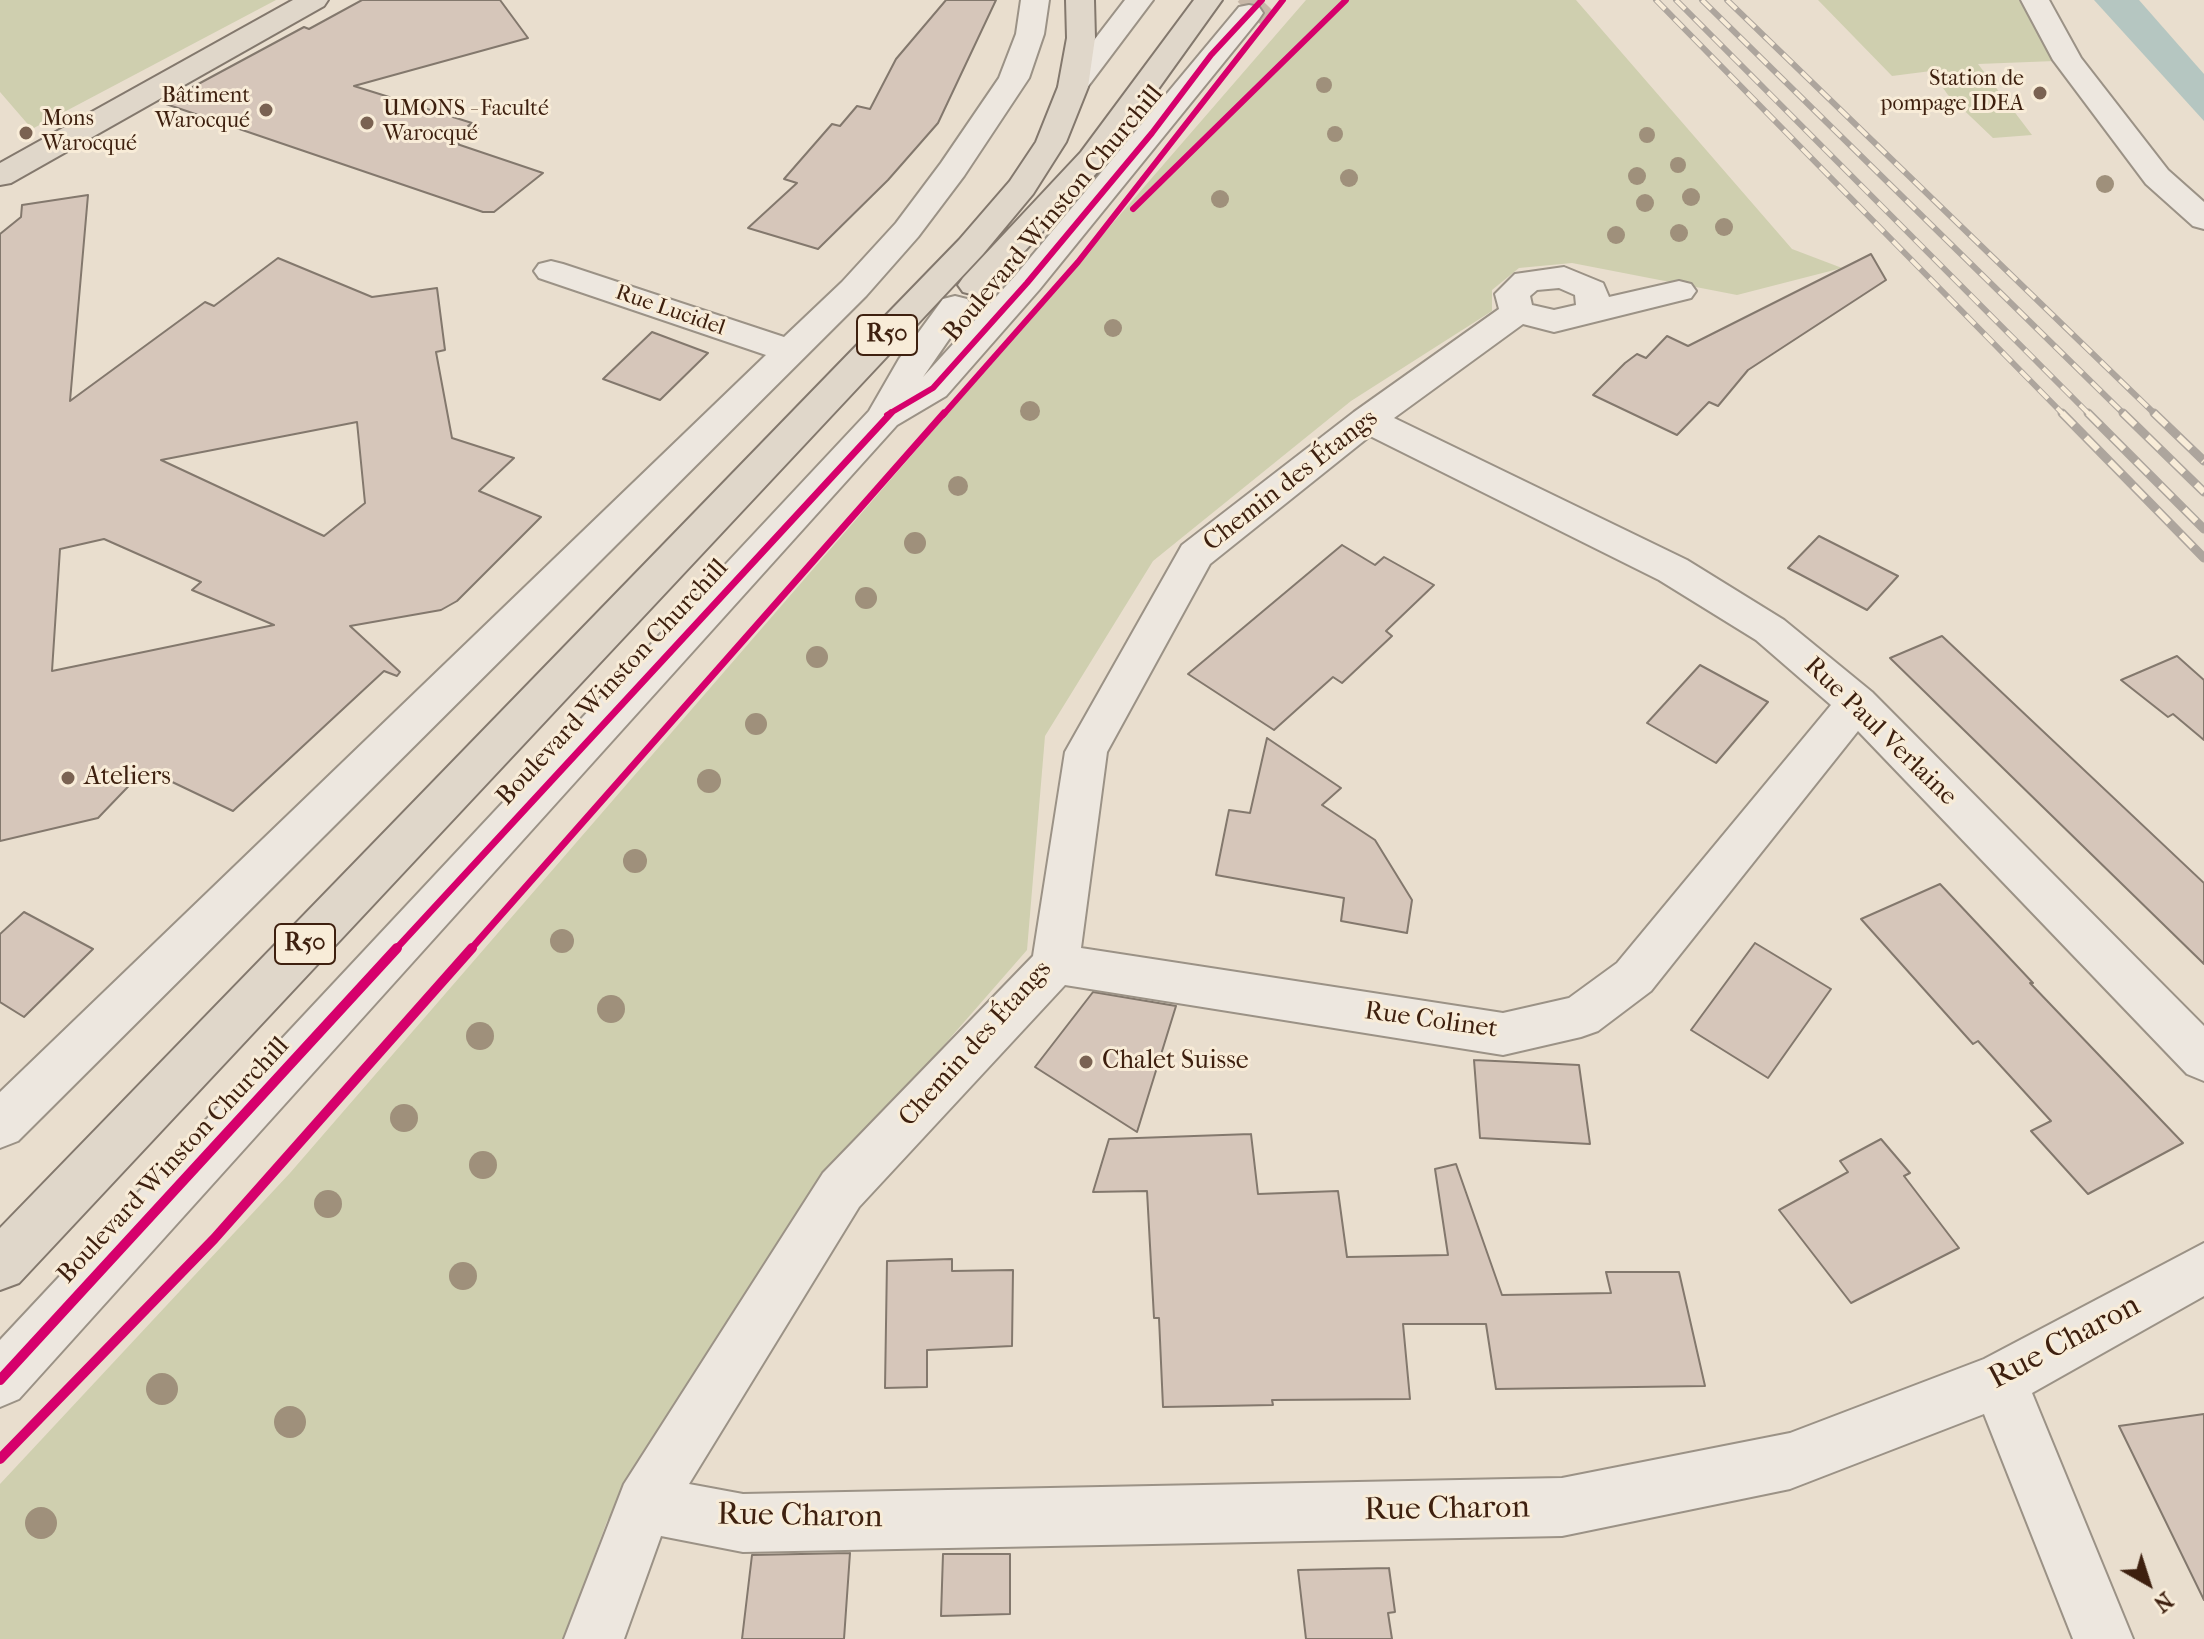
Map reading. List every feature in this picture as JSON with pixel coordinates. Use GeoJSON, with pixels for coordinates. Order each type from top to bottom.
{"type":"FeatureCollection","features":[{"type":"Feature","properties":{"kind":"main road"},"geometry":{"type":"LineString","coordinates":[[0,176],[314,0]]}},
{"type":"Feature","properties":{"kind":"main road","name":"Boulevard Winston Churchill"},"geometry":{"type":"LineString","coordinates":[[0,1265],[971,247],[1022,187],[1051,142],[1073,87],[1081,38],[1080,0]]}},
{"type":"Feature","properties":{"kind":"main road"},"geometry":{"type":"LineString","coordinates":[[610,624],[955,306],[1056,199],[1126,117],[1208,0]]}},
{"type":"Feature","properties":{"kind":"main road"},"geometry":{"type":"LineString","coordinates":[[1056,199],[1120,101],[1152,4]]}},
{"type":"Feature","properties":{"kind":"street"},"geometry":{"type":"LineString","coordinates":[[5,1112],[875,265],[953,169],[1014,78],[1030,34],[1035,0]]}},
{"type":"Feature","properties":{"kind":"street"},"geometry":{"type":"LineString","coordinates":[[2035,0],[2068,60],[2157,177],[2204,219]]}},
{"type":"Feature","properties":{"kind":"street"},"geometry":{"type":"LineString","coordinates":[[1073,87],[1152,4]]}},
{"type":"Feature","properties":{"kind":"street","name":"Boulevard Winston Churchill"},"geometry":{"type":"LineString","coordinates":[[0,1380],[884,417],[933,388],[1027,283],[1249,13]]}},
{"type":"Feature","properties":{"kind":"street","name":"Rue Lucidel"},"geometry":{"type":"LineString","coordinates":[[551,271],[790,351]]}},
{"type":"Feature","properties":{"kind":"street","name":"Chemin des Étangs"},"geometry":{"type":"LineString","coordinates":[[594,1639],[644,1504],[841,1190],[1055,964],[1086,752],[1196,555],[1367,420],[1517,312],[1554,321],[1679,291]]}},
{"type":"Feature","properties":{"kind":"street"},"geometry":{"type":"LineString","coordinates":[[884,417],[911,367],[955,306]]}},
{"type":"Feature","properties":{"kind":"street","name":"Rue Paul Verlaine"},"geometry":{"type":"LineString","coordinates":[[1367,420],[1673,570],[1770,630],[1857,703],[2204,1059]]}},
{"type":"Feature","properties":{"kind":"street","name":"Rue Colinet"},"geometry":{"type":"LineString","coordinates":[[1055,964],[1503,1034],[1581,1016],[1634,977],[1857,703]]}},
{"type":"Feature","properties":{"kind":"street","name":"Rue Charon"},"geometry":{"type":"LineString","coordinates":[[644,1504],[743,1523],[1562,1507],[1790,1461],[1999,1381],[2204,1268]]}},
{"type":"Feature","properties":{"kind":"street"},"geometry":{"type":"LineString","coordinates":[[1999,1381],[2103,1639]]}},
{"type":"Feature","properties":{"kind":"green space"},"geometry":{"type":"Polygon","coordinates":[[[0,0],[276,0],[32,129],[0,92],[0,0]]]}},
{"type":"Feature","properties":{"kind":"green space"},"geometry":{"type":"Polygon","coordinates":[[[1306,0],[1576,0],[1792,249],[1842,268],[1737,295],[1572,263],[1519,268],[1492,290],[1492,311],[1351,401],[1153,561],[1045,736],[1027,950],[835,1170],[607,1521],[564,1639],[0,1639],[0,1484],[290,1173],[1306,0]]]}},
{"type":"Feature","properties":{"kind":"green space"},"geometry":{"type":"Polygon","coordinates":[[[1818,0],[2019,0],[2055,61],[1978,64],[2032,135],[1993,138],[1948,95],[1931,71],[1892,76],[1818,0]]]}},
{"type":"Feature","properties":{"kind":"shaded area"},"geometry":{"type":"Polygon","coordinates":[[[2094,0],[2139,0],[2204,74],[2204,121],[2094,0]]]}},
{"type":"Feature","properties":{"kind":"building","name":"Bâtiment Warocqué"},"geometry":{"type":"Polygon","coordinates":[[[362,0],[500,0],[528,38],[354,86],[472,123],[468,126],[478,129],[457,144],[543,173],[494,212],[483,212],[163,103],[304,27],[309,29],[362,0]]]}},
{"type":"Feature","properties":{"kind":"building"},"geometry":{"type":"Polygon","coordinates":[[[946,0],[996,0],[938,123],[888,180],[818,249],[748,228],[797,183],[784,179],[832,124],[840,126],[857,106],[870,109],[896,59],[946,0]]]}},
{"type":"Feature","properties":{"kind":"building"},"geometry":{"type":"Polygon","coordinates":[[[88,195],[70,401],[205,302],[214,306],[278,258],[372,297],[437,288],[445,350],[436,352],[452,438],[514,458],[479,491],[541,517],[457,601],[441,610],[350,626],[400,672],[397,676],[384,671],[233,811],[145,769],[98,818],[0,841],[0,234],[21,217],[22,205],[88,195]],[[357,422],[161,460],[324,536],[365,503],[357,422]],[[104,539],[60,549],[52,671],[274,625],[192,590],[201,582],[104,539]]]}},
{"type":"Feature","properties":{"kind":"building"},"geometry":{"type":"Polygon","coordinates":[[[1871,254],[1886,280],[1748,370],[1718,406],[1709,402],[1677,435],[1593,395],[1625,363],[1637,354],[1646,358],[1667,336],[1688,346],[1871,254]]]}},
{"type":"Feature","properties":{"kind":"building"},"geometry":{"type":"Polygon","coordinates":[[[652,332],[708,353],[660,400],[603,379],[652,332]]]}},
{"type":"Feature","properties":{"kind":"building"},"geometry":{"type":"Polygon","coordinates":[[[1819,536],[1898,576],[1867,610],[1788,568],[1819,536]]]}},
{"type":"Feature","properties":{"kind":"building"},"geometry":{"type":"Polygon","coordinates":[[[1342,545],[1375,565],[1384,557],[1434,585],[1386,631],[1392,636],[1342,683],[1333,677],[1274,730],[1188,674],[1342,545]]]}},
{"type":"Feature","properties":{"kind":"building"},"geometry":{"type":"Polygon","coordinates":[[[1942,636],[2204,883],[2204,964],[1890,658],[1942,636]]]}},
{"type":"Feature","properties":{"kind":"building"},"geometry":{"type":"Polygon","coordinates":[[[2177,656],[2204,680],[2204,740],[2173,714],[2168,717],[2121,680],[2177,656]]]}},
{"type":"Feature","properties":{"kind":"building"},"geometry":{"type":"Polygon","coordinates":[[[1700,665],[1768,702],[1716,763],[1647,723],[1700,665]]]}},
{"type":"Feature","properties":{"kind":"building"},"geometry":{"type":"Polygon","coordinates":[[[1267,738],[1341,788],[1322,805],[1375,840],[1412,900],[1407,933],[1341,921],[1344,898],[1216,875],[1229,810],[1250,813],[1267,738]]]}},
{"type":"Feature","properties":{"kind":"building"},"geometry":{"type":"Polygon","coordinates":[[[1940,884],[2183,1143],[2088,1194],[2031,1131],[2051,1121],[1978,1041],[1973,1044],[1861,919],[1940,884]]]}},
{"type":"Feature","properties":{"kind":"building"},"geometry":{"type":"Polygon","coordinates":[[[24,912],[93,949],[24,1017],[0,1002],[0,934],[24,912]]]}},
{"type":"Feature","properties":{"kind":"building"},"geometry":{"type":"Polygon","coordinates":[[[1755,943],[1831,989],[1768,1078],[1691,1030],[1755,943]]]}},
{"type":"Feature","properties":{"kind":"building"},"geometry":{"type":"Polygon","coordinates":[[[1093,992],[1176,1006],[1137,1132],[1035,1067],[1093,992]]]}},
{"type":"Feature","properties":{"kind":"building"},"geometry":{"type":"Polygon","coordinates":[[[1474,1060],[1579,1065],[1590,1144],[1480,1138],[1474,1060]]]}},
{"type":"Feature","properties":{"kind":"building"},"geometry":{"type":"Polygon","coordinates":[[[1251,1134],[1258,1194],[1338,1191],[1347,1257],[1448,1255],[1435,1169],[1456,1164],[1502,1295],[1611,1293],[1606,1272],[1679,1272],[1705,1386],[1496,1389],[1486,1324],[1403,1324],[1410,1399],[1272,1400],[1273,1405],[1163,1407],[1159,1318],[1154,1318],[1147,1191],[1093,1192],[1109,1139],[1251,1134]]]}},
{"type":"Feature","properties":{"kind":"building"},"geometry":{"type":"Polygon","coordinates":[[[1881,1139],[1910,1173],[1904,1176],[1959,1248],[1851,1303],[1779,1210],[1848,1172],[1840,1161],[1881,1139]]]}},
{"type":"Feature","properties":{"kind":"building"},"geometry":{"type":"Polygon","coordinates":[[[952,1259],[952,1271],[1013,1270],[1012,1346],[927,1350],[927,1387],[885,1388],[887,1261],[952,1259]]]}},
{"type":"Feature","properties":{"kind":"building"},"geometry":{"type":"Polygon","coordinates":[[[2204,1414],[2204,1600],[2119,1426],[2204,1414]]]}},
{"type":"Feature","properties":{"kind":"building"},"geometry":{"type":"Polygon","coordinates":[[[850,1553],[844,1639],[742,1639],[752,1555],[850,1553]]]}},
{"type":"Feature","properties":{"kind":"building"},"geometry":{"type":"Polygon","coordinates":[[[943,1554],[1010,1554],[1010,1614],[941,1616],[943,1554]]]}},
{"type":"Feature","properties":{"kind":"building"},"geometry":{"type":"Polygon","coordinates":[[[1389,1568],[1395,1612],[1388,1613],[1392,1639],[1306,1639],[1298,1570],[1389,1568]]]}},
{"type":"Feature","properties":{"kind":"tunnel"},"geometry":{"type":"LineString","coordinates":[[1249,13],[1262,0]]}},
{"type":"Feature","properties":{"kind":"railway"},"geometry":{"type":"LineString","coordinates":[[1656,0],[2064,415]]}},
{"type":"Feature","properties":{"kind":"railway"},"geometry":{"type":"LineString","coordinates":[[1676,0],[2090,415]]}},
{"type":"Feature","properties":{"kind":"railway"},"geometry":{"type":"LineString","coordinates":[[1702,0],[2125,415]]}},
{"type":"Feature","properties":{"kind":"railway"},"geometry":{"type":"LineString","coordinates":[[1727,0],[2156,415]]}},
{"type":"Feature","properties":{"kind":"railway"},"geometry":{"type":"LineString","coordinates":[[2062,413],[2204,558]]}},
{"type":"Feature","properties":{"kind":"railway"},"geometry":{"type":"LineString","coordinates":[[2123,413],[2204,492]]}},
{"type":"Feature","properties":{"kind":"railway"},"geometry":{"type":"LineString","coordinates":[[2154,413],[2204,461]]}},
{"type":"Feature","properties":{"kind":"railway"},"geometry":{"type":"LineString","coordinates":[[2090,415],[2204,529]]}},
{"type":"Feature","properties":{"kind":"cycle path"},"geometry":{"type":"LineString","coordinates":[[0,1380],[884,417],[933,388],[1027,283],[1152,133],[1211,55],[1262,0]]}},
{"type":"Feature","properties":{"kind":"cycle path"},"geometry":{"type":"LineString","coordinates":[[0,1459],[214,1239],[1078,262],[1283,0]]}},
{"type":"Feature","properties":{"kind":"cycle path"},"geometry":{"type":"LineString","coordinates":[[1133,209],[1346,0]]}},
{"type":"Feature","properties":{"kind":"place","name":"Station de pompage IDEA"},"geometry":{"type":"Point","coordinates":[2040,93]}},
{"type":"Feature","properties":{"kind":"place","name":"Bâtiment Warocqué"},"geometry":{"type":"Point","coordinates":[266,110]}},
{"type":"Feature","properties":{"kind":"place","name":"UMONS - Faculté Warocqué"},"geometry":{"type":"Point","coordinates":[367,123]}},
{"type":"Feature","properties":{"kind":"place","name":"Mons Warocqué"},"geometry":{"type":"Point","coordinates":[26,133]}},
{"type":"Feature","properties":{"kind":"place","name":"Ateliers"},"geometry":{"type":"Point","coordinates":[68,778]}},
{"type":"Feature","properties":{"kind":"place","name":"Chalet Suisse"},"geometry":{"type":"Point","coordinates":[1086,1062]}}]}
